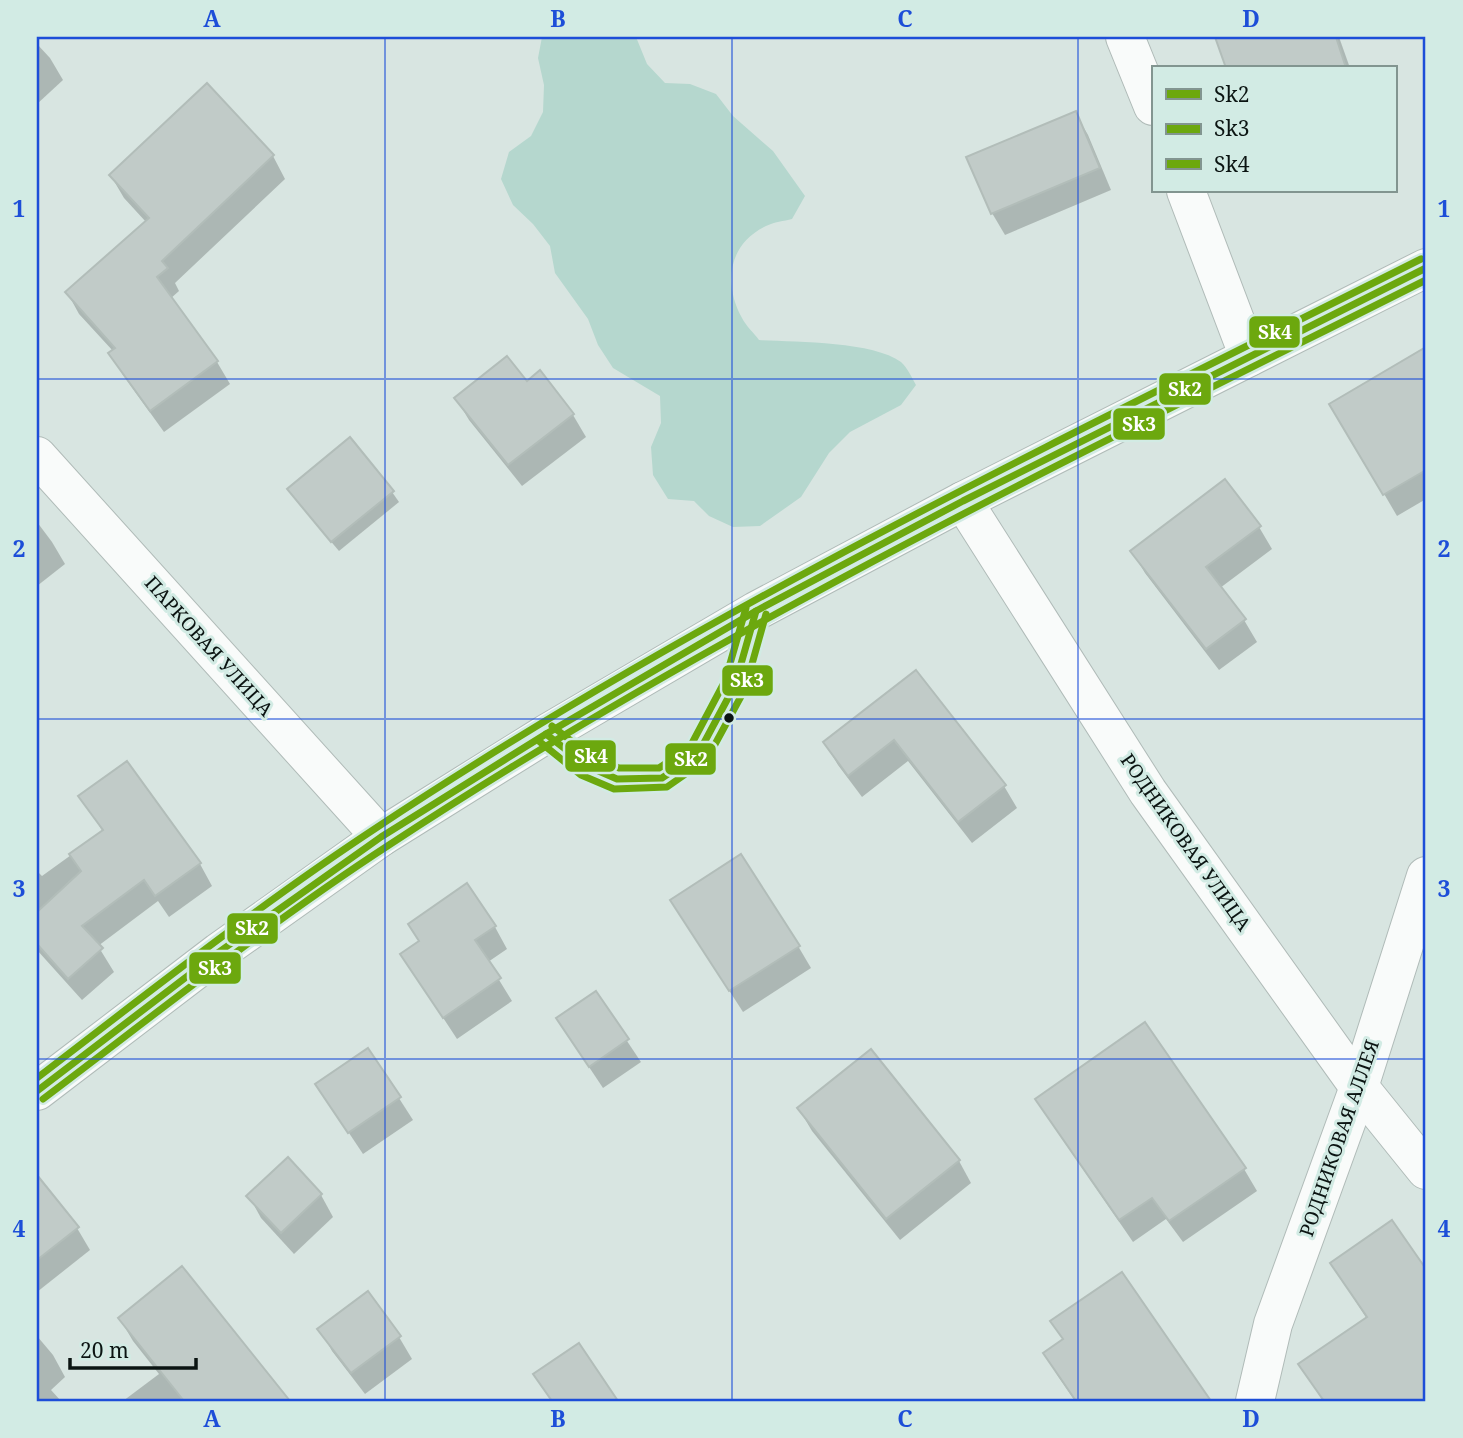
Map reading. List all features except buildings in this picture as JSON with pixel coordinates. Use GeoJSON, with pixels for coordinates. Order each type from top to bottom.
{"type":"FeatureCollection","features":[{"type":"Feature","properties":{"kind":"street"},"geometry":{"type":"LineString","coordinates":[[1125,37],[1152,104]]}},
{"type":"Feature","properties":{"kind":"street"},"geometry":{"type":"LineString","coordinates":[[1186,192],[1249,357]]}},
{"type":"Feature","properties":{"kind":"street"},"geometry":{"type":"LineString","coordinates":[[37,1091],[219,952],[381,837],[546,734],[756,611],[963,501],[1426,268]]}},
{"type":"Feature","properties":{"kind":"street","name":"ПАРКОВАЯ УЛИЦА"},"geometry":{"type":"LineString","coordinates":[[37,456],[381,837]]}},
{"type":"Feature","properties":{"kind":"street","name":"РОДНИКОВАЯ УЛИЦА"},"geometry":{"type":"LineString","coordinates":[[963,501],[1148,792],[1359,1087],[1426,1170]]}},
{"type":"Feature","properties":{"kind":"street","name":"РОДНИКОВАЯ АЛЛЕЯ"},"geometry":{"type":"LineString","coordinates":[[1255,1401],[1273,1324],[1359,1087],[1426,876]]}},
{"type":"Feature","properties":{"kind":"green space"},"geometry":{"type":"Polygon","coordinates":[[[542,37],[636,37],[647,64],[665,83],[690,84],[716,94],[733,116],[773,151],[805,196],[792,219],[769,225],[753,234],[737,254],[731,279],[732,292],[746,324],[759,340],[853,346],[888,355],[903,364],[916,385],[901,405],[850,432],[829,453],[801,497],[760,526],[733,527],[709,516],[694,501],[668,499],[653,475],[651,447],[661,423],[660,396],[613,368],[598,345],[588,319],[555,273],[550,246],[533,224],[513,205],[501,179],[509,152],[531,136],[543,112],[544,85],[538,58],[542,37]]]}},
{"type":"Feature","properties":{"kind":"transit line","name":"Sk4"},"geometry":{"type":"LineString","coordinates":[[37,1078],[204,950],[332,857],[501,748],[629,671],[759,598],[1022,459],[1421,259]]}},
{"type":"Feature","properties":{"kind":"transit line","name":"Sk2"},"geometry":{"type":"LineString","coordinates":[[37,1091],[219,952],[381,837],[546,734],[756,611],[963,501],[1426,268]]}},
{"type":"Feature","properties":{"kind":"transit line","name":"Sk3"},"geometry":{"type":"LineString","coordinates":[[43,1099],[214,969],[344,875],[514,766],[641,690],[769,618],[1030,479],[1426,280]]}},
{"type":"Feature","properties":{"kind":"transit line","name":"Sk4"},"geometry":{"type":"LineString","coordinates":[[552,726],[592,757],[619,768],[659,768],[690,747],[725,681],[746,608]]}},
{"type":"Feature","properties":{"kind":"transit line","name":"Sk2"},"geometry":{"type":"LineString","coordinates":[[546,734],[587,766],[617,779],[662,778],[698,754],[735,685],[756,611]]}},
{"type":"Feature","properties":{"kind":"transit line","name":"Sk3"},"geometry":{"type":"LineString","coordinates":[[540,742],[581,775],[614,789],[667,787],[707,759],[745,689],[766,614]]}}]}
